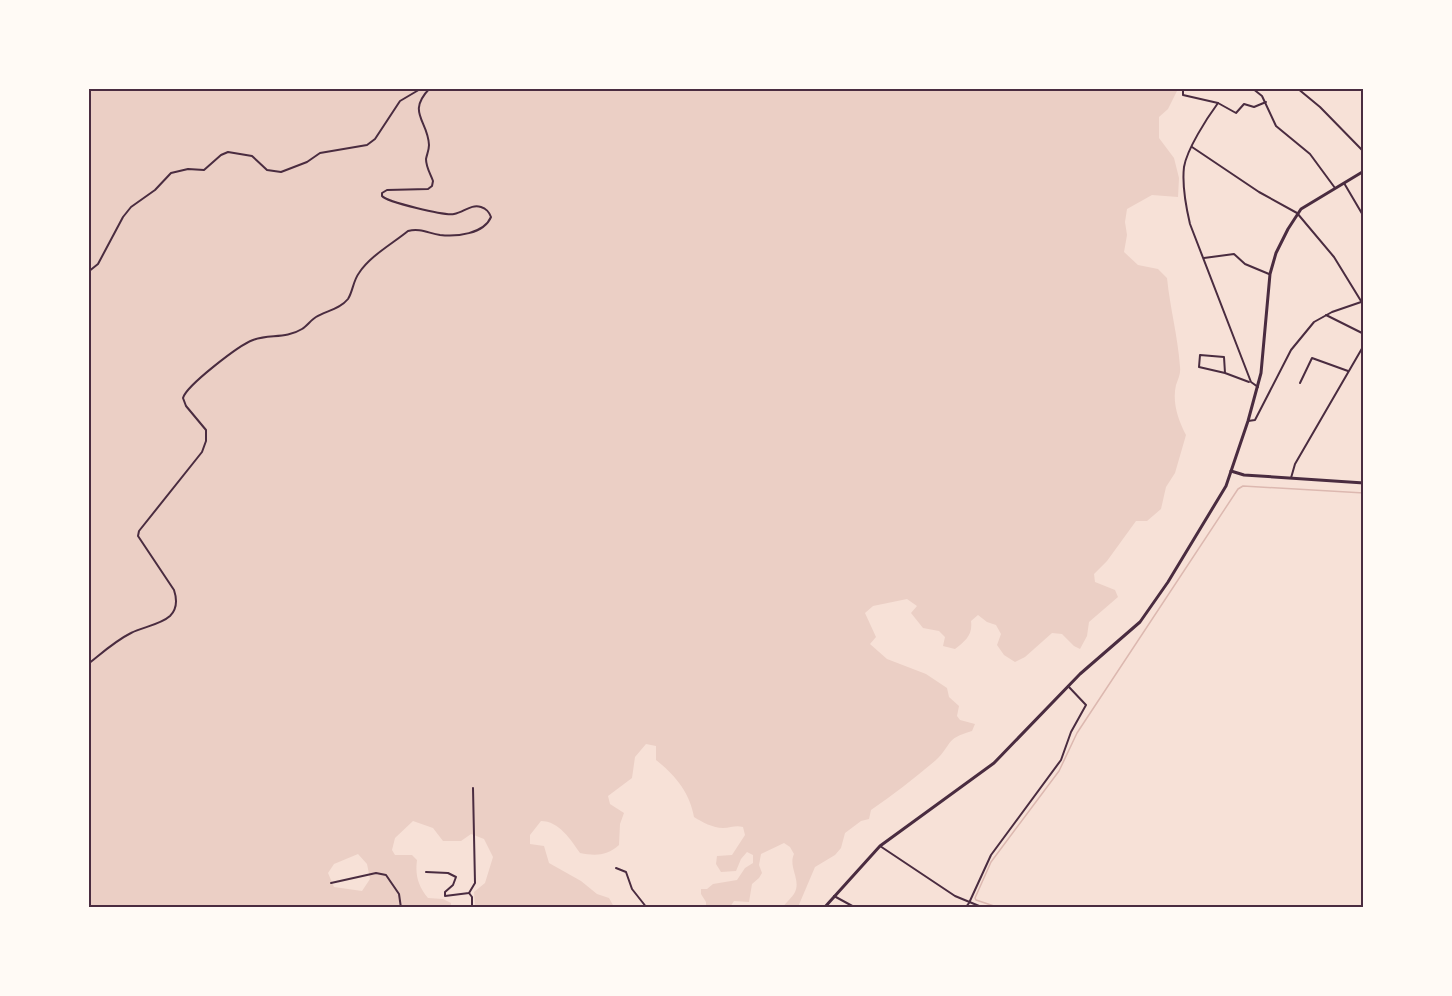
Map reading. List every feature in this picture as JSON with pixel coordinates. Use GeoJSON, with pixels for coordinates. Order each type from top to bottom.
{"type":"FeatureCollection","features":[{"type":"Feature","properties":{"kind":"street"},"geometry":{"type":"LineString","coordinates":[[381,88],[391,90],[407,88]]}},
{"type":"Feature","properties":{"kind":"street"},"geometry":{"type":"LineString","coordinates":[[88,273],[98,264],[123,217],[131,207],[155,190],[171,172],[188,169],[204,170],[228,152],[252,156],[267,170],[281,172],[307,162],[320,153],[367,145],[375,139],[400,102],[422,88]]}},
{"type":"Feature","properties":{"kind":"street"},"geometry":{"type":"LineString","coordinates":[[88,664],[125,636],[164,620],[176,607],[177,598],[174,590],[138,536],[139,531],[202,452],[206,441],[206,430],[183,399],[189,387],[233,351],[250,341],[292,333],[302,329],[315,317],[339,307],[348,298],[359,272],[408,231],[418,229],[441,235],[460,235],[479,229],[488,223],[491,217],[489,212],[483,208],[474,207],[456,214],[447,214],[392,203],[382,196],[382,193],[387,190],[428,189],[432,186],[433,181],[426,160],[429,142],[418,114],[419,105],[430,88]]}},
{"type":"Feature","properties":{"kind":"street"},"geometry":{"type":"LineString","coordinates":[[1183,88],[1183,95],[1218,103],[1236,113],[1244,104],[1254,107],[1266,102]]}},
{"type":"Feature","properties":{"kind":"street"},"geometry":{"type":"LineString","coordinates":[[1252,88],[1266,102],[1276,126],[1310,154],[1335,188]]}},
{"type":"Feature","properties":{"kind":"street"},"geometry":{"type":"LineString","coordinates":[[1297,88],[1320,107],[1364,152]]}},
{"type":"Feature","properties":{"kind":"street"},"geometry":{"type":"LineString","coordinates":[[1218,103],[1187,156],[1184,168],[1188,212],[1251,382]]}},
{"type":"Feature","properties":{"kind":"street"},"geometry":{"type":"LineString","coordinates":[[1192,147],[1258,192],[1298,213],[1334,257],[1362,301],[1326,314],[1314,322],[1292,350],[1255,420],[1248,421]]}},
{"type":"Feature","properties":{"kind":"street"},"geometry":{"type":"LineString","coordinates":[[824,908],[880,846],[994,763],[1068,686],[1140,622],[1217,502],[1231,471],[1258,387],[1263,359],[1270,274],[1276,253],[1298,213],[1364,171]]}},
{"type":"Feature","properties":{"kind":"street"},"geometry":{"type":"LineString","coordinates":[[1343,183],[1364,217]]}},
{"type":"Feature","properties":{"kind":"street"},"geometry":{"type":"LineString","coordinates":[[1204,258],[1234,254],[1245,264],[1270,274]]}},
{"type":"Feature","properties":{"kind":"street"},"geometry":{"type":"LineString","coordinates":[[1326,314],[1364,334]]}},
{"type":"Feature","properties":{"kind":"street"},"geometry":{"type":"LineString","coordinates":[[1291,478],[1295,464],[1364,345]]}},
{"type":"Feature","properties":{"kind":"street"},"geometry":{"type":"LineString","coordinates":[[1225,373],[1224,357],[1200,355],[1199,368],[1225,373],[1251,382],[1258,387]]}},
{"type":"Feature","properties":{"kind":"street"},"geometry":{"type":"LineString","coordinates":[[1300,383],[1312,358],[1349,372]]}},
{"type":"Feature","properties":{"kind":"street"},"geometry":{"type":"LineString","coordinates":[[1231,471],[1244,474],[1364,483]]}},
{"type":"Feature","properties":{"kind":"street"},"geometry":{"type":"LineString","coordinates":[[965,908],[991,855],[1061,760],[1071,732],[1086,705],[1068,686]]}},
{"type":"Feature","properties":{"kind":"street"},"geometry":{"type":"LineString","coordinates":[[469,893],[476,876],[473,788]]}},
{"type":"Feature","properties":{"kind":"street"},"geometry":{"type":"LineString","coordinates":[[880,846],[955,896],[984,908]]}},
{"type":"Feature","properties":{"kind":"street"},"geometry":{"type":"LineString","coordinates":[[616,868],[626,872],[632,889],[647,908]]}},
{"type":"Feature","properties":{"kind":"street"},"geometry":{"type":"LineString","coordinates":[[426,872],[448,873],[456,877],[453,885],[445,892],[445,896],[469,893]]}},
{"type":"Feature","properties":{"kind":"street"},"geometry":{"type":"LineString","coordinates":[[331,883],[376,873],[386,875],[399,894],[401,908]]}},
{"type":"Feature","properties":{"kind":"street"},"geometry":{"type":"LineString","coordinates":[[469,893],[472,897],[472,908]]}},
{"type":"Feature","properties":{"kind":"street"},"geometry":{"type":"LineString","coordinates":[[834,896],[856,908]]}},
{"type":"Feature","properties":{"kind":"shaded area"},"geometry":{"type":"Polygon","coordinates":[[[88,89],[1178,89],[1168,109],[1159,117],[1159,138],[1174,158],[1179,178],[1178,197],[1152,195],[1127,209],[1125,222],[1127,235],[1124,252],[1138,265],[1158,269],[1167,278],[1179,356],[1180,372],[1175,391],[1175,404],[1186,435],[1175,473],[1166,487],[1161,509],[1147,521],[1136,521],[1107,561],[1094,574],[1095,582],[1115,590],[1118,597],[1089,622],[1087,636],[1080,649],[1062,634],[1052,633],[1025,657],[1015,662],[1004,655],[997,645],[1001,634],[996,625],[978,615],[971,621],[968,637],[955,649],[943,646],[945,637],[939,631],[923,628],[911,613],[917,606],[907,599],[873,606],[865,613],[876,637],[870,644],[887,659],[926,674],[947,688],[949,697],[959,706],[957,716],[960,720],[975,724],[972,731],[953,739],[936,760],[871,810],[869,819],[861,821],[845,833],[841,848],[835,855],[815,867],[798,907],[783,907],[795,892],[797,882],[792,864],[794,854],[784,843],[761,854],[759,865],[762,873],[752,884],[749,902],[734,901],[730,907],[706,907],[701,889],[707,889],[713,884],[737,880],[745,868],[753,863],[753,855],[747,852],[736,871],[721,872],[716,864],[717,856],[732,855],[745,835],[743,827],[715,827],[694,817],[681,785],[656,760],[656,746],[646,744],[635,757],[632,778],[608,796],[610,804],[624,813],[620,824],[619,845],[614,849],[601,854],[580,853],[564,832],[553,824],[541,821],[530,835],[530,844],[544,846],[549,863],[581,881],[597,894],[609,898],[614,907],[475,907],[474,892],[485,883],[493,857],[484,839],[471,834],[461,841],[443,841],[433,828],[413,821],[395,838],[392,850],[395,855],[412,855],[417,860],[418,880],[428,898],[443,899],[451,903],[451,907],[89,907],[88,89]],[[358,854],[334,864],[328,873],[334,887],[362,891],[370,879],[367,864],[358,854]]]}},
{"type":"Feature","properties":{"kind":"waterway"},"geometry":{"type":"LineString","coordinates":[[1000,908],[975,898],[991,862],[1059,771],[1077,733],[1238,489],[1243,486],[1364,493]]}}]}
